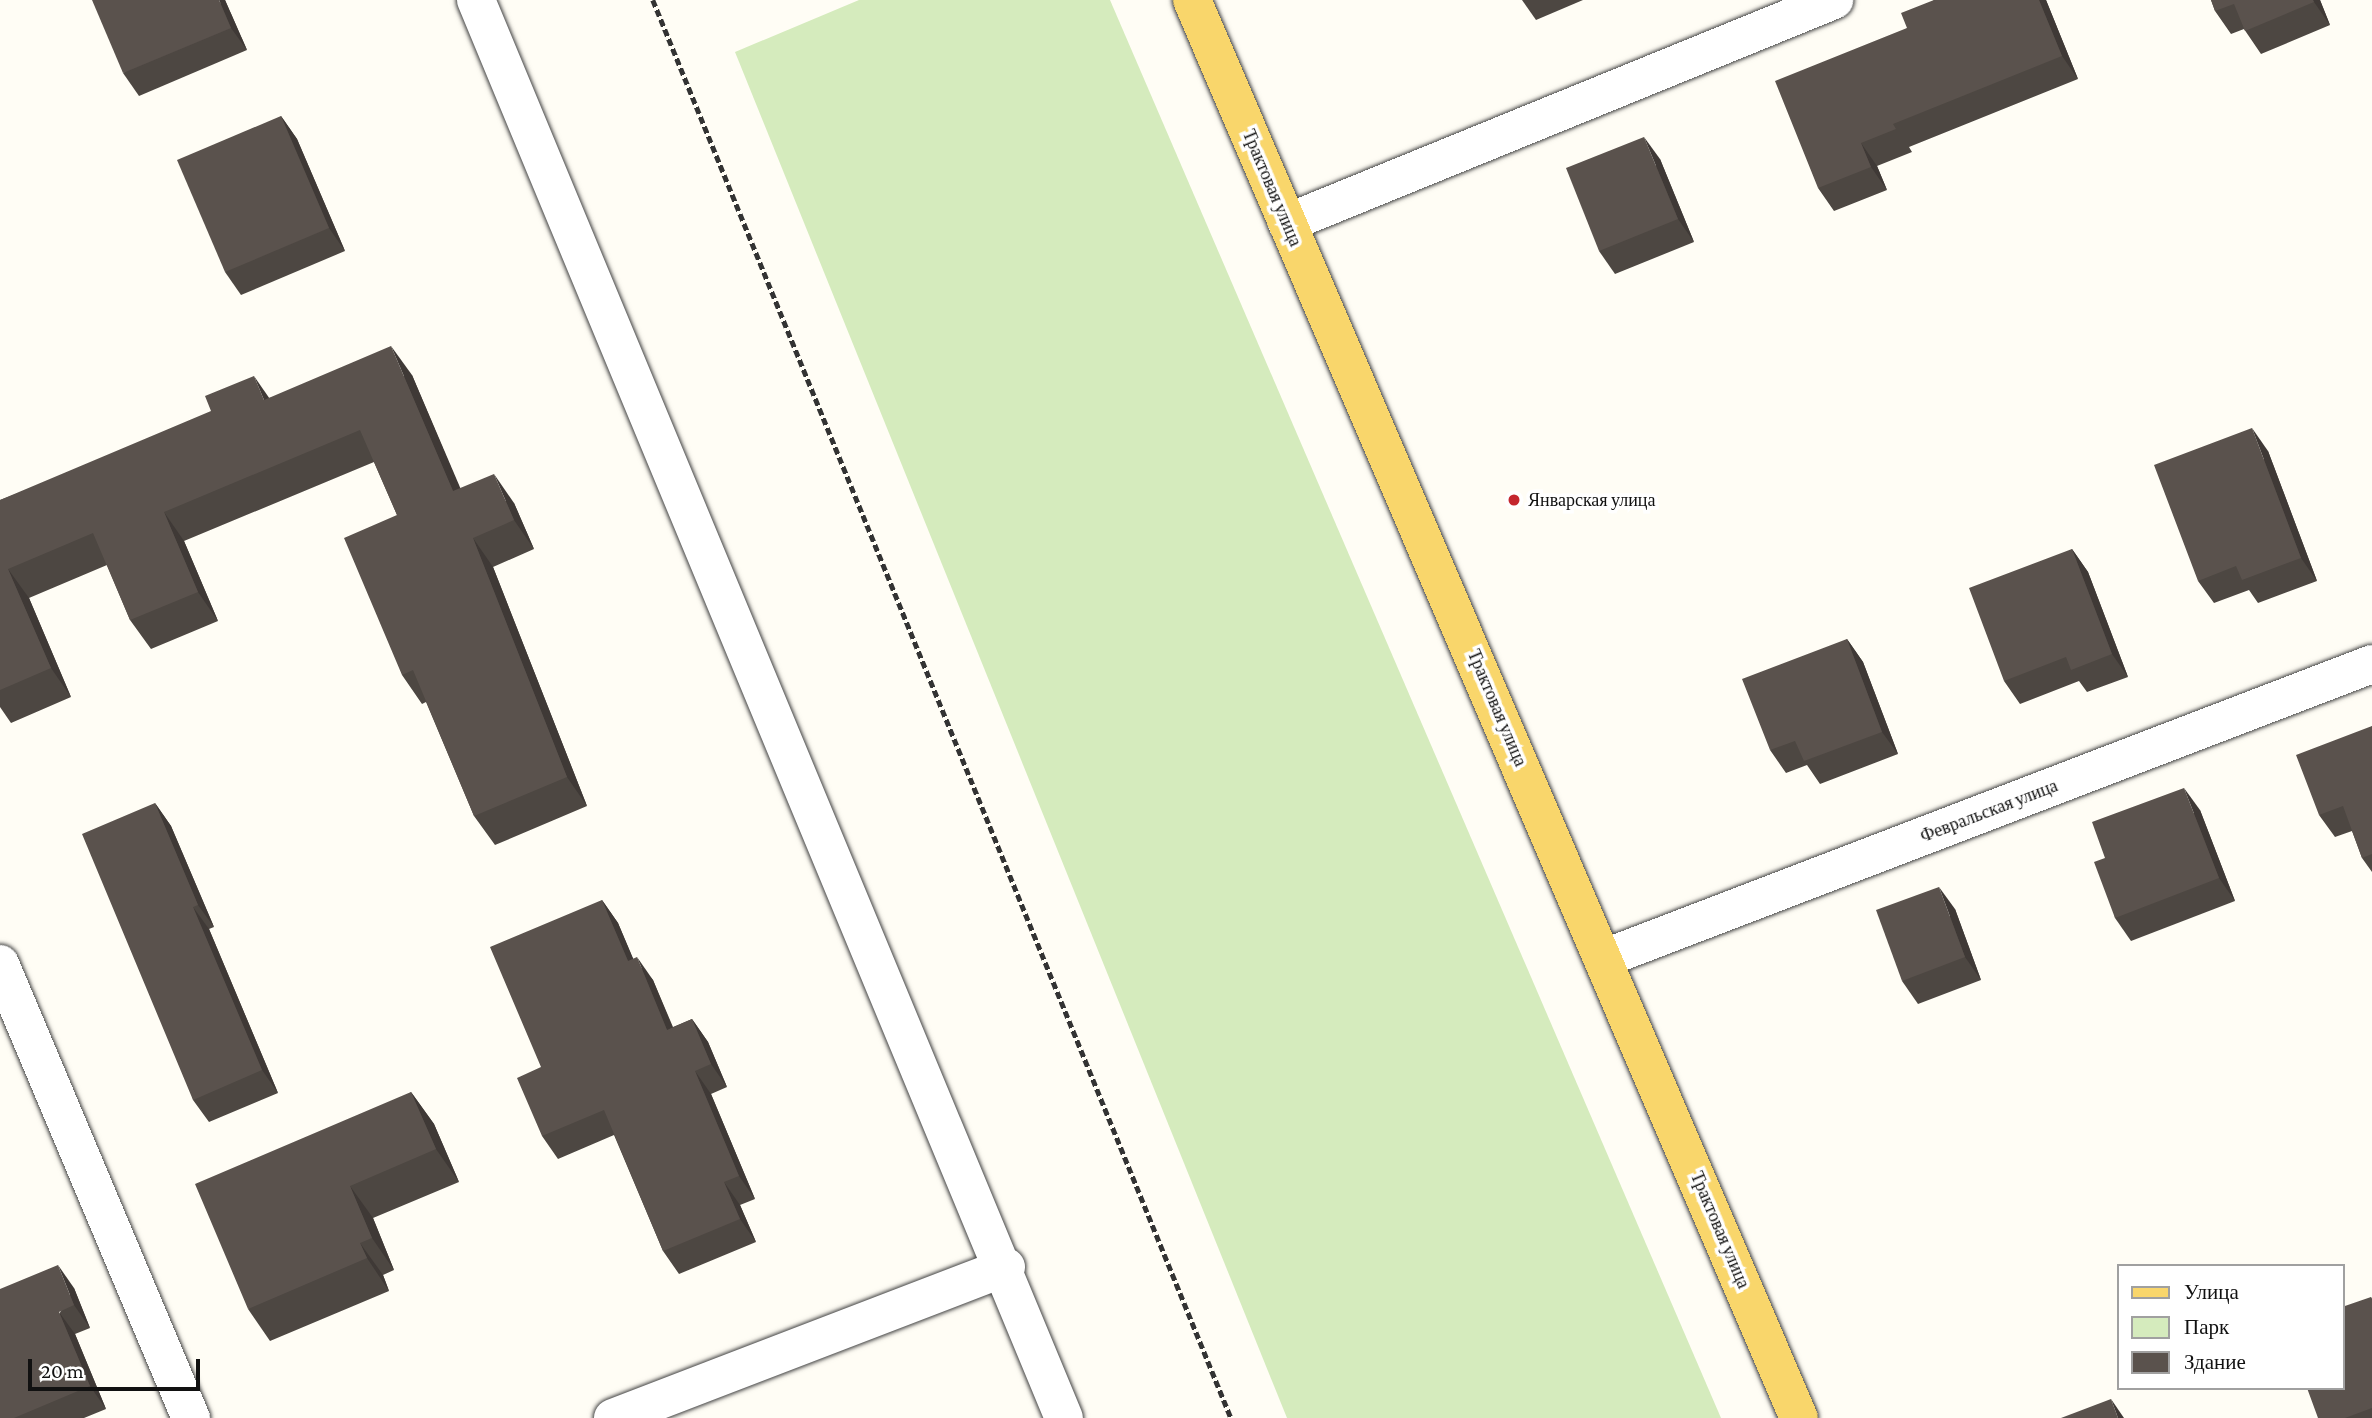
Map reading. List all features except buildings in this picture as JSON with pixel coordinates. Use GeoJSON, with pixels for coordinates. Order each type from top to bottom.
{"type":"FeatureCollection","features":[{"type":"Feature","properties":{"kind":"main road","name":"Трактовая улица"},"geometry":{"type":"LineString","coordinates":[[1192,0],[1605,958],[1799,1418]]}},
{"type":"Feature","properties":{"kind":"street"},"geometry":{"type":"LineString","coordinates":[[476,0],[1006,1267],[1064,1418]]}},
{"type":"Feature","properties":{"kind":"street"},"geometry":{"type":"LineString","coordinates":[[1287,223],[1834,0]]}},
{"type":"Feature","properties":{"kind":"street","name":"Февральская улица"},"geometry":{"type":"LineString","coordinates":[[1605,958],[2372,664]]}},
{"type":"Feature","properties":{"kind":"street"},"geometry":{"type":"LineString","coordinates":[[0,964],[191,1418]]}},
{"type":"Feature","properties":{"kind":"street"},"geometry":{"type":"LineString","coordinates":[[613,1418],[1006,1267]]}},
{"type":"Feature","properties":{"kind":"path"},"geometry":{"type":"LineString","coordinates":[[653,0],[1231,1418]]}},
{"type":"Feature","properties":{"kind":"green space"},"geometry":{"type":"Polygon","coordinates":[[[859,0],[1110,0],[1721,1418],[1287,1418],[735,52],[859,0]]]}},
{"type":"Feature","properties":{"kind":"place","name":"Январская улица"},"geometry":{"type":"Point","coordinates":[1514,500]}}]}
